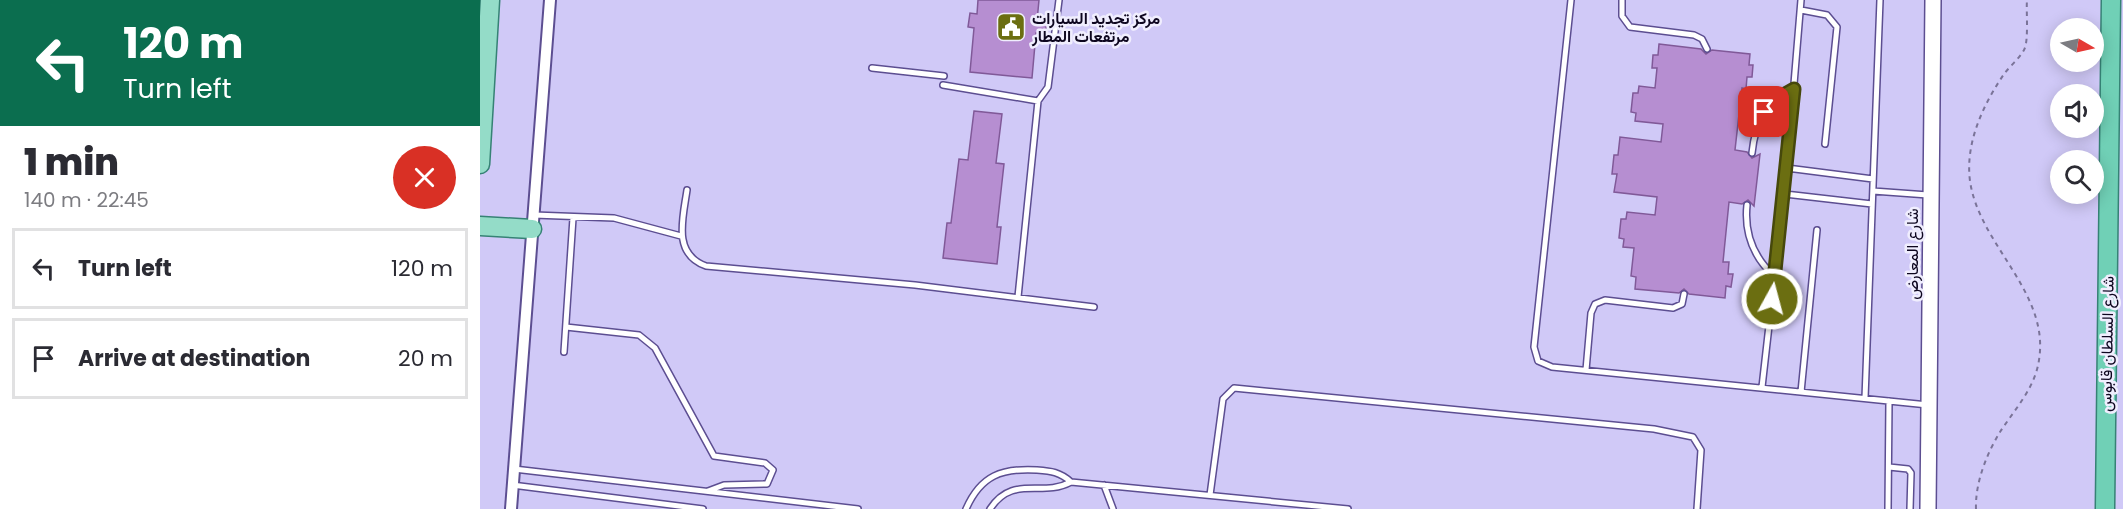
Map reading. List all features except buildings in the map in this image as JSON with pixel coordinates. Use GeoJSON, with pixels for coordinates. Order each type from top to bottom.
{"type":"FeatureCollection","features":[{"type":"Feature","properties":{"kind":"highway","name":"شارع السلطان قابوس"},"geometry":{"type":"LineString","coordinates":[[2105,509],[2111,0]]}},
{"type":"Feature","properties":{"kind":"main road"},"geometry":{"type":"LineString","coordinates":[[480,164],[490,0]]}},
{"type":"Feature","properties":{"kind":"main road","name":"شارع المعارض"},"geometry":{"type":"LineString","coordinates":[[1928,509],[1933,0]]}},
{"type":"Feature","properties":{"kind":"main road"},"geometry":{"type":"LineString","coordinates":[[480,226],[532,222]]}},
{"type":"Feature","properties":{"kind":"street"},"geometry":{"type":"LineString","coordinates":[[511,509],[550,0]]}},
{"type":"Feature","properties":{"kind":"lane"},"geometry":{"type":"LineString","coordinates":[[1018,297],[1038,100],[1048,87],[1059,0]]}},
{"type":"Feature","properties":{"kind":"lane"},"geometry":{"type":"LineString","coordinates":[[1570,0],[1534,352],[1538,361],[1547,366],[1928,405]]}},
{"type":"Feature","properties":{"kind":"lane"},"geometry":{"type":"LineString","coordinates":[[1622,0],[1622,16],[1630,27],[1694,35],[1702,39],[1707,49]]}},
{"type":"Feature","properties":{"kind":"lane"},"geometry":{"type":"LineString","coordinates":[[1762,387],[1785,194],[1801,0]]}},
{"type":"Feature","properties":{"kind":"lane"},"geometry":{"type":"LineString","coordinates":[[1865,398],[1880,0]]}},
{"type":"Feature","properties":{"kind":"lane"},"geometry":{"type":"LineString","coordinates":[[1801,10],[1827,15],[1837,27],[1825,144]]}},
{"type":"Feature","properties":{"kind":"lane"},"geometry":{"type":"LineString","coordinates":[[872,68],[944,76]]}},
{"type":"Feature","properties":{"kind":"lane"},"geometry":{"type":"LineString","coordinates":[[943,86],[1038,100]]}},
{"type":"Feature","properties":{"kind":"lane"},"geometry":{"type":"LineString","coordinates":[[1752,153],[1755,131],[1764,112],[1778,98],[1794,89]]}},
{"type":"Feature","properties":{"kind":"lane"},"geometry":{"type":"LineString","coordinates":[[1787,168],[1873,179]]}},
{"type":"Feature","properties":{"kind":"lane"},"geometry":{"type":"LineString","coordinates":[[687,190],[681,236],[690,256],[700,264],[713,268],[1018,297],[1094,308]]}},
{"type":"Feature","properties":{"kind":"lane"},"geometry":{"type":"LineString","coordinates":[[1873,191],[1930,196]]}},
{"type":"Feature","properties":{"kind":"lane"},"geometry":{"type":"LineString","coordinates":[[1785,194],[1872,204]]}},
{"type":"Feature","properties":{"kind":"lane"},"geometry":{"type":"LineString","coordinates":[[1747,205],[1747,230],[1753,251],[1775,277]]}},
{"type":"Feature","properties":{"kind":"lane"},"geometry":{"type":"LineString","coordinates":[[532,222],[573,218],[614,218],[681,236]]}},
{"type":"Feature","properties":{"kind":"lane"},"geometry":{"type":"LineString","coordinates":[[564,352],[573,218]]}},
{"type":"Feature","properties":{"kind":"lane"},"geometry":{"type":"LineString","coordinates":[[1801,392],[1817,230]]}},
{"type":"Feature","properties":{"kind":"lane"},"geometry":{"type":"LineString","coordinates":[[1586,370],[1591,313],[1595,304],[1605,300],[1673,308],[1682,304],[1684,294]]}},
{"type":"Feature","properties":{"kind":"lane"},"geometry":{"type":"LineString","coordinates":[[566,327],[639,334],[655,348],[714,456],[765,463],[773,470],[767,484],[724,485],[708,491]]}},
{"type":"Feature","properties":{"kind":"lane"},"geometry":{"type":"LineString","coordinates":[[1210,495],[1223,399],[1234,388],[1654,429],[1693,437],[1701,450],[1697,509]]}},
{"type":"Feature","properties":{"kind":"lane"},"geometry":{"type":"LineString","coordinates":[[1888,509],[1889,400]]}},
{"type":"Feature","properties":{"kind":"lane"},"geometry":{"type":"LineString","coordinates":[[1889,467],[1908,469],[1911,473],[1910,509]]}},
{"type":"Feature","properties":{"kind":"lane"},"geometry":{"type":"LineString","coordinates":[[514,469],[858,509]]}},
{"type":"Feature","properties":{"kind":"lane"},"geometry":{"type":"LineString","coordinates":[[966,509],[983,482],[995,474],[1009,470],[1057,472],[1071,482]]}},
{"type":"Feature","properties":{"kind":"lane"},"geometry":{"type":"LineString","coordinates":[[990,509],[1005,493],[1016,488],[1057,487],[1071,482],[1348,509]]}},
{"type":"Feature","properties":{"kind":"lane"},"geometry":{"type":"LineString","coordinates":[[512,484],[704,509]]}},
{"type":"Feature","properties":{"kind":"lane"},"geometry":{"type":"LineString","coordinates":[[1104,485],[1113,509]]}},
{"type":"Feature","properties":{"kind":"lane"},"geometry":{"type":"LineString","coordinates":[[682,509],[689,507]]}},
{"type":"Feature","properties":{"kind":"path"},"geometry":{"type":"LineString","coordinates":[[1976,509],[1984,466],[2000,433],[2033,380],[2039,361],[2040,338],[2036,319],[2025,293],[1983,223],[1970,180],[1970,152],[1978,122],[1994,89],[2025,48],[2027,0]]}},
{"type":"Feature","properties":{"kind":"place","name":"مركز تجديد السيارات مرتفعات المطار"},"geometry":{"type":"Point","coordinates":[1011,27]}},
{"type":"Feature","properties":{"kind":"route"},"geometry":{"type":"LineString","coordinates":[[1764,112],[1770,104],[1794,89],[1772,299]]}}]}
